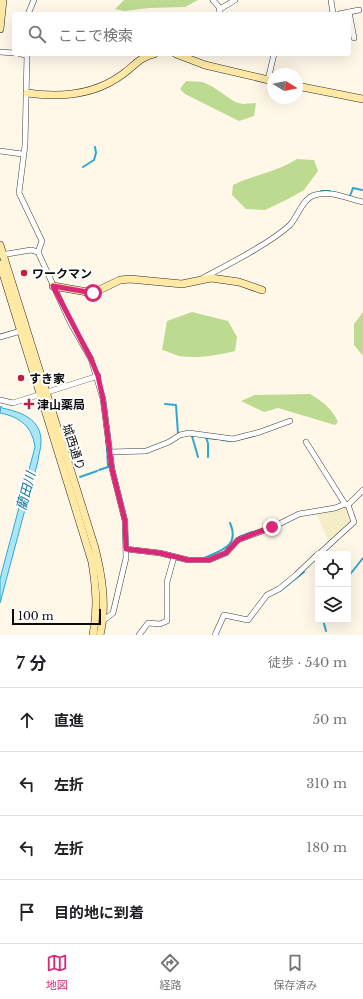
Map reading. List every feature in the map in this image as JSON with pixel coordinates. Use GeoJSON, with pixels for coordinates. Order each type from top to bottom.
{"type":"FeatureCollection","features":[{"type":"Feature","properties":{"kind":"street"},"geometry":{"type":"LineString","coordinates":[[0,29],[3,0]]}},
{"type":"Feature","properties":{"kind":"street"},"geometry":{"type":"LineString","coordinates":[[29,12],[34,0]]}},
{"type":"Feature","properties":{"kind":"street"},"geometry":{"type":"LineString","coordinates":[[213,0],[220,12],[235,0]]}},
{"type":"Feature","properties":{"kind":"street"},"geometry":{"type":"LineString","coordinates":[[331,0],[333,12]]}},
{"type":"Feature","properties":{"kind":"street"},"geometry":{"type":"LineString","coordinates":[[349,12],[358,10]]}},
{"type":"Feature","properties":{"kind":"street"},"geometry":{"type":"LineString","coordinates":[[351,22],[354,38]]}},
{"type":"Feature","properties":{"kind":"street"},"geometry":{"type":"LineString","coordinates":[[0,52],[12,53]]}},
{"type":"Feature","properties":{"kind":"street"},"geometry":{"type":"LineString","coordinates":[[28,56],[25,145],[22,154],[19,193],[42,241],[38,252],[53,286],[91,359],[98,376],[103,399],[112,469],[125,521],[126,549],[124,572],[114,613],[104,620]]}},
{"type":"Feature","properties":{"kind":"street"},"geometry":{"type":"LineString","coordinates":[[26,93],[55,96],[87,92],[114,81],[141,60],[150,56]]}},
{"type":"Feature","properties":{"kind":"street"},"geometry":{"type":"LineString","coordinates":[[272,68],[274,56]]}},
{"type":"Feature","properties":{"kind":"street"},"geometry":{"type":"LineString","coordinates":[[191,57],[205,65],[267,79]]}},
{"type":"Feature","properties":{"kind":"street"},"geometry":{"type":"LineString","coordinates":[[303,87],[363,99]]}},
{"type":"Feature","properties":{"kind":"street"},"geometry":{"type":"LineString","coordinates":[[0,151],[22,154]]}},
{"type":"Feature","properties":{"kind":"street"},"geometry":{"type":"LineString","coordinates":[[201,279],[285,228],[313,195],[329,193],[363,202]]}},
{"type":"Feature","properties":{"kind":"street","name":"城西通り"},"geometry":{"type":"LineString","coordinates":[[0,245],[1,255],[92,562],[96,590],[96,620],[93,635]]}},
{"type":"Feature","properties":{"kind":"street"},"geometry":{"type":"LineString","coordinates":[[1,255],[31,250],[38,252]]}},
{"type":"Feature","properties":{"kind":"street","name":"城西通り"},"geometry":{"type":"LineString","coordinates":[[0,264],[24,330]]}},
{"type":"Feature","properties":{"kind":"street"},"geometry":{"type":"LineString","coordinates":[[53,286],[93,293],[120,280],[130,278],[182,284],[201,279],[218,278],[239,282],[262,290]]}},
{"type":"Feature","properties":{"kind":"street"},"geometry":{"type":"LineString","coordinates":[[0,337],[24,330]]}},
{"type":"Feature","properties":{"kind":"street"},"geometry":{"type":"LineString","coordinates":[[0,400],[13,403],[98,376]]}},
{"type":"Feature","properties":{"kind":"street","name":"城西通り"},"geometry":{"type":"LineString","coordinates":[[43,394],[95,548],[102,582],[104,620],[100,635]]}},
{"type":"Feature","properties":{"kind":"street"},"geometry":{"type":"LineString","coordinates":[[110,452],[146,451],[169,442],[180,435],[189,433],[232,439],[260,432],[290,421]]}},
{"type":"Feature","properties":{"kind":"street"},"geometry":{"type":"LineString","coordinates":[[306,442],[347,505],[354,522],[321,551]]}},
{"type":"Feature","properties":{"kind":"street"},"geometry":{"type":"LineString","coordinates":[[126,549],[188,560],[209,560],[226,553],[238,540],[272,527],[299,514],[347,505],[363,490]]}},
{"type":"Feature","properties":{"kind":"street"},"geometry":{"type":"LineString","coordinates":[[139,635],[148,623],[160,624],[167,621],[167,582],[174,557]]}},
{"type":"Feature","properties":{"kind":"street"},"geometry":{"type":"LineString","coordinates":[[215,635],[224,615],[248,620],[267,594],[279,589],[315,557]]}},
{"type":"Feature","properties":{"kind":"shaded area"},"geometry":{"type":"Polygon","coordinates":[[[347,506],[351,522],[329,542],[316,513],[347,506]]]}},
{"type":"Feature","properties":{"kind":"green space"},"geometry":{"type":"Polygon","coordinates":[[[124,0],[198,0],[185,7],[149,8],[124,11],[115,9],[124,0]]]}},
{"type":"Feature","properties":{"kind":"green space"},"geometry":{"type":"Polygon","coordinates":[[[186,81],[203,82],[235,102],[243,104],[256,103],[254,116],[239,121],[185,94],[180,89],[186,81]]]}},
{"type":"Feature","properties":{"kind":"green space"},"geometry":{"type":"Polygon","coordinates":[[[297,159],[314,160],[318,171],[304,190],[288,199],[265,210],[246,209],[232,195],[233,185],[289,164],[297,159]]]}},
{"type":"Feature","properties":{"kind":"green space"},"geometry":{"type":"Polygon","coordinates":[[[192,312],[228,321],[237,337],[235,351],[193,357],[179,356],[162,350],[167,321],[192,312]]]}},
{"type":"Feature","properties":{"kind":"green space"},"geometry":{"type":"Polygon","coordinates":[[[363,312],[363,356],[354,345],[354,324],[363,312]]]}},
{"type":"Feature","properties":{"kind":"green space"},"geometry":{"type":"Polygon","coordinates":[[[310,394],[323,402],[329,409],[338,422],[335,425],[278,408],[264,412],[241,401],[255,395],[310,394]]]}},
{"type":"Feature","properties":{"kind":"water","name":"藺田川"},"geometry":{"type":"Polygon","coordinates":[[[1,406],[2,408],[23,415],[34,422],[40,435],[41,448],[0,603],[0,579],[35,447],[28,428],[19,420],[0,413],[1,406]]]}},
{"type":"Feature","properties":{"kind":"waterway"},"geometry":{"type":"LineString","coordinates":[[83,167],[94,160],[96,153],[95,147]]}},
{"type":"Feature","properties":{"kind":"waterway"},"geometry":{"type":"LineString","coordinates":[[350,196],[353,188],[362,190]]}},
{"type":"Feature","properties":{"kind":"waterway"},"geometry":{"type":"LineString","coordinates":[[321,191],[330,191]]}},
{"type":"Feature","properties":{"kind":"waterway"},"geometry":{"type":"LineString","coordinates":[[165,404],[176,405],[178,434]]}},
{"type":"Feature","properties":{"kind":"waterway"},"geometry":{"type":"LineString","coordinates":[[222,440],[232,441],[256,435]]}},
{"type":"Feature","properties":{"kind":"waterway"},"geometry":{"type":"LineString","coordinates":[[192,436],[198,457]]}},
{"type":"Feature","properties":{"kind":"waterway"},"geometry":{"type":"LineString","coordinates":[[206,438],[208,443],[208,457]]}},
{"type":"Feature","properties":{"kind":"waterway"},"geometry":{"type":"LineString","coordinates":[[207,438],[217,439]]}},
{"type":"Feature","properties":{"kind":"waterway"},"geometry":{"type":"LineString","coordinates":[[106,440],[107,448]]}},
{"type":"Feature","properties":{"kind":"waterway"},"geometry":{"type":"LineString","coordinates":[[99,470],[108,467],[107,449]]}},
{"type":"Feature","properties":{"kind":"waterway"},"geometry":{"type":"LineString","coordinates":[[80,477],[97,471]]}},
{"type":"Feature","properties":{"kind":"waterway"},"geometry":{"type":"LineString","coordinates":[[204,558],[223,549],[231,542],[233,537],[230,523]]}},
{"type":"Feature","properties":{"kind":"waterway"},"geometry":{"type":"LineString","coordinates":[[239,537],[252,532]]}},
{"type":"Feature","properties":{"kind":"waterway"},"geometry":{"type":"LineString","coordinates":[[351,573],[363,558]]}},
{"type":"Feature","properties":{"kind":"waterway"},"geometry":{"type":"LineString","coordinates":[[280,591],[304,572]]}},
{"type":"Feature","properties":{"kind":"waterway"},"geometry":{"type":"LineString","coordinates":[[324,623],[326,631]]}},
{"type":"Feature","properties":{"kind":"place","name":"ワークマン"},"geometry":{"type":"Point","coordinates":[24,273]}},
{"type":"Feature","properties":{"kind":"place","name":"すき家"},"geometry":{"type":"Point","coordinates":[21,378]}},
{"type":"Feature","properties":{"kind":"place","name":"津山薬局"},"geometry":{"type":"Point","coordinates":[29,404]}},
{"type":"Feature","properties":{"kind":"route"},"geometry":{"type":"LineString","coordinates":[[93,293],[84,293],[53,286],[70,322],[91,359],[98,376],[103,399],[112,469],[125,521],[126,549],[160,553],[188,560],[209,560],[221,557],[238,540],[272,527]]}}]}
